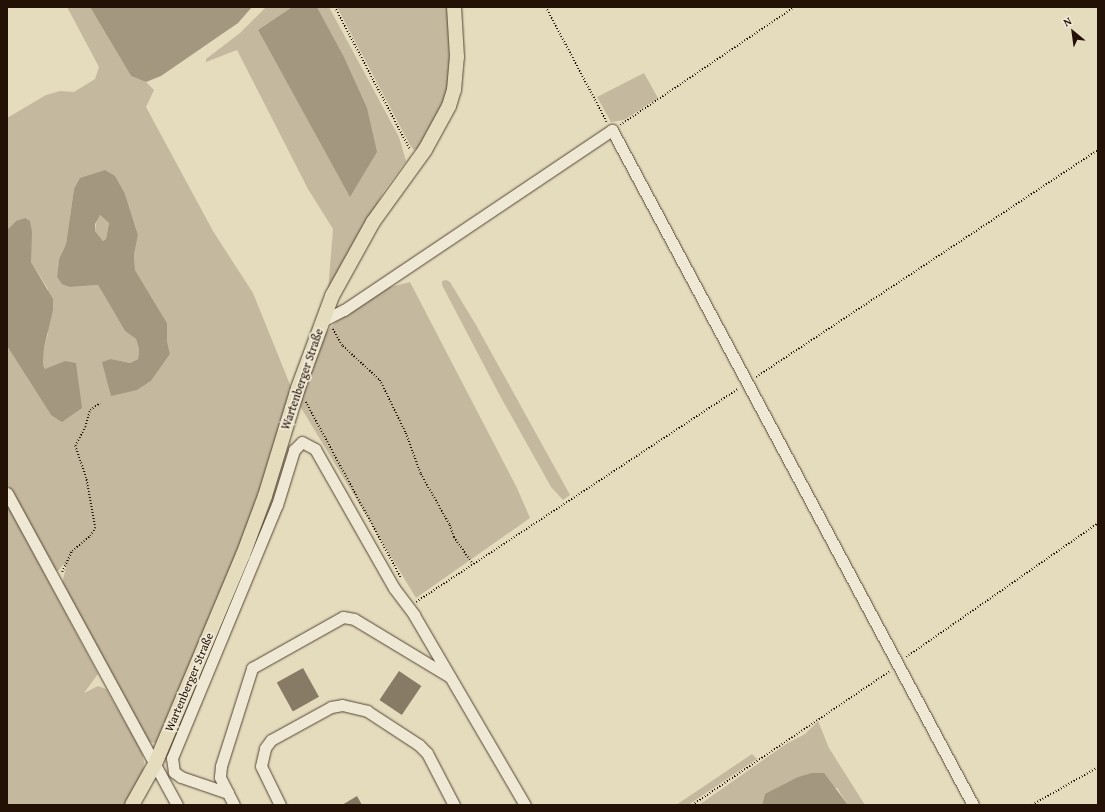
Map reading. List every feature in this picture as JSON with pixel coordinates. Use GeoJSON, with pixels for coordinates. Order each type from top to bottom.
{"type":"FeatureCollection","features":[{"type":"Feature","properties":{"kind":"main road","name":"Wartenberger Straße"},"geometry":{"type":"LineString","coordinates":[[132,805],[155,764],[259,513],[298,388],[345,271],[373,222],[417,162],[442,121],[454,90],[458,57],[454,7]]}},
{"type":"Feature","properties":{"kind":"street"},"geometry":{"type":"LineString","coordinates":[[325,320],[612,130],[973,805]]}},
{"type":"Feature","properties":{"kind":"street"},"geometry":{"type":"LineString","coordinates":[[228,793],[180,777],[174,772],[172,758],[277,506],[294,450],[302,442],[315,449],[394,588],[414,615],[525,805]]}},
{"type":"Feature","properties":{"kind":"street"},"geometry":{"type":"LineString","coordinates":[[7,494],[177,805]]}},
{"type":"Feature","properties":{"kind":"street"},"geometry":{"type":"LineString","coordinates":[[234,805],[220,777],[221,766],[252,668],[343,617],[354,619],[451,678]]}},
{"type":"Feature","properties":{"kind":"street"},"geometry":{"type":"LineString","coordinates":[[280,805],[261,766],[265,748],[271,740],[331,707],[342,705],[367,711],[419,745],[427,753],[454,805]]}},
{"type":"Feature","properties":{"kind":"path"},"geometry":{"type":"LineString","coordinates":[[335,7],[417,162]]}},
{"type":"Feature","properties":{"kind":"path"},"geometry":{"type":"LineString","coordinates":[[546,7],[612,130],[794,7]]}},
{"type":"Feature","properties":{"kind":"path"},"geometry":{"type":"LineString","coordinates":[[415,603],[1098,150]]}},
{"type":"Feature","properties":{"kind":"path"},"geometry":{"type":"LineString","coordinates":[[325,320],[343,346],[380,380],[406,434],[421,474],[450,525],[454,537],[473,564]]}},
{"type":"Feature","properties":{"kind":"path"},"geometry":{"type":"LineString","coordinates":[[298,388],[403,582]]}},
{"type":"Feature","properties":{"kind":"path"},"geometry":{"type":"LineString","coordinates":[[55,581],[72,551],[90,536],[95,528],[86,478],[75,446],[85,427],[90,410],[100,404]]}},
{"type":"Feature","properties":{"kind":"path"},"geometry":{"type":"LineString","coordinates":[[1032,805],[1098,767]]}},
{"type":"Feature","properties":{"kind":"shaded area"},"geometry":{"type":"Polygon","coordinates":[[[67,7],[90,7],[131,76],[146,82],[154,90],[146,107],[213,231],[253,293],[291,387],[253,515],[156,743],[148,742],[62,584],[66,567],[63,565],[58,571],[55,570],[7,483],[7,346],[51,415],[65,361],[52,368],[45,369],[43,365],[44,348],[48,334],[48,289],[31,262],[30,221],[16,221],[7,230],[7,118],[46,95],[60,91],[74,92],[95,79],[99,67],[67,7]],[[74,189],[66,244],[59,259],[57,277],[70,287],[98,285],[125,331],[136,339],[139,349],[138,359],[130,363],[111,359],[137,390],[151,381],[170,354],[167,341],[167,323],[135,270],[134,255],[138,235],[125,194],[74,189]]]}},
{"type":"Feature","properties":{"kind":"shaded area"},"geometry":{"type":"Polygon","coordinates":[[[90,7],[252,7],[238,23],[161,76],[146,82],[131,76],[90,7]]]}},
{"type":"Feature","properties":{"kind":"shaded area"},"geometry":{"type":"Polygon","coordinates":[[[266,7],[292,7],[258,30],[350,196],[343,55],[317,7],[329,7],[399,137],[406,161],[384,191],[328,291],[333,229],[308,189],[237,50],[206,62],[206,59],[240,33],[266,7]]]}},
{"type":"Feature","properties":{"kind":"shaded area"},"geometry":{"type":"Polygon","coordinates":[[[292,7],[317,7],[343,55],[367,108],[377,152],[350,197],[258,30],[292,7]]]}},
{"type":"Feature","properties":{"kind":"shaded area"},"geometry":{"type":"Polygon","coordinates":[[[337,7],[448,7],[451,47],[447,95],[440,112],[418,149],[414,150],[410,145],[337,7]]]}},
{"type":"Feature","properties":{"kind":"shaded area"},"geometry":{"type":"Polygon","coordinates":[[[644,73],[658,98],[624,120],[611,122],[597,97],[644,73]]]}},
{"type":"Feature","properties":{"kind":"shaded area"},"geometry":{"type":"Polygon","coordinates":[[[105,170],[115,176],[125,194],[138,235],[134,255],[135,270],[167,323],[167,341],[170,354],[151,381],[137,390],[111,396],[102,362],[111,359],[130,363],[138,359],[139,349],[136,339],[125,331],[98,285],[70,287],[62,284],[57,277],[59,259],[66,244],[74,189],[80,178],[105,170]],[[100,215],[95,224],[95,231],[103,241],[106,239],[109,223],[100,215]]]}},
{"type":"Feature","properties":{"kind":"shaded area"},"geometry":{"type":"Polygon","coordinates":[[[100,215],[109,223],[106,239],[103,241],[95,231],[97,217],[100,215]]]}},
{"type":"Feature","properties":{"kind":"shaded area"},"geometry":{"type":"Polygon","coordinates":[[[25,218],[30,221],[32,232],[31,262],[53,299],[53,310],[44,348],[43,365],[45,369],[65,361],[76,363],[82,408],[62,422],[51,415],[7,346],[7,230],[16,221],[25,218]]]}},
{"type":"Feature","properties":{"kind":"shaded area"},"geometry":{"type":"Polygon","coordinates":[[[446,280],[450,282],[476,325],[570,495],[563,500],[551,487],[499,394],[442,285],[442,281],[446,280]]]}},
{"type":"Feature","properties":{"kind":"shaded area"},"geometry":{"type":"Polygon","coordinates":[[[410,282],[517,488],[530,518],[416,598],[300,406],[320,339],[346,311],[379,290],[410,282]]]}},
{"type":"Feature","properties":{"kind":"shaded area"},"geometry":{"type":"Polygon","coordinates":[[[7,504],[98,674],[84,693],[98,686],[106,689],[142,752],[144,762],[143,776],[127,805],[7,805],[7,504]]]}},
{"type":"Feature","properties":{"kind":"shaded area"},"geometry":{"type":"Polygon","coordinates":[[[818,721],[829,748],[865,805],[848,805],[837,788],[765,794],[762,805],[699,805],[786,744],[805,734],[818,721]]]}},
{"type":"Feature","properties":{"kind":"shaded area"},"geometry":{"type":"Polygon","coordinates":[[[752,754],[757,759],[688,805],[676,805],[752,754]]]}},
{"type":"Feature","properties":{"kind":"shaded area"},"geometry":{"type":"Polygon","coordinates":[[[812,773],[824,773],[848,805],[762,805],[765,794],[798,777],[812,773]]]}},
{"type":"Feature","properties":{"kind":"building"},"geometry":{"type":"Polygon","coordinates":[[[303,668],[319,697],[293,711],[277,683],[303,668]]]}},
{"type":"Feature","properties":{"kind":"building"},"geometry":{"type":"Polygon","coordinates":[[[399,671],[421,686],[402,715],[379,700],[399,671]]]}},
{"type":"Feature","properties":{"kind":"building"},"geometry":{"type":"Polygon","coordinates":[[[357,796],[362,805],[342,805],[357,796]]]}}]}
